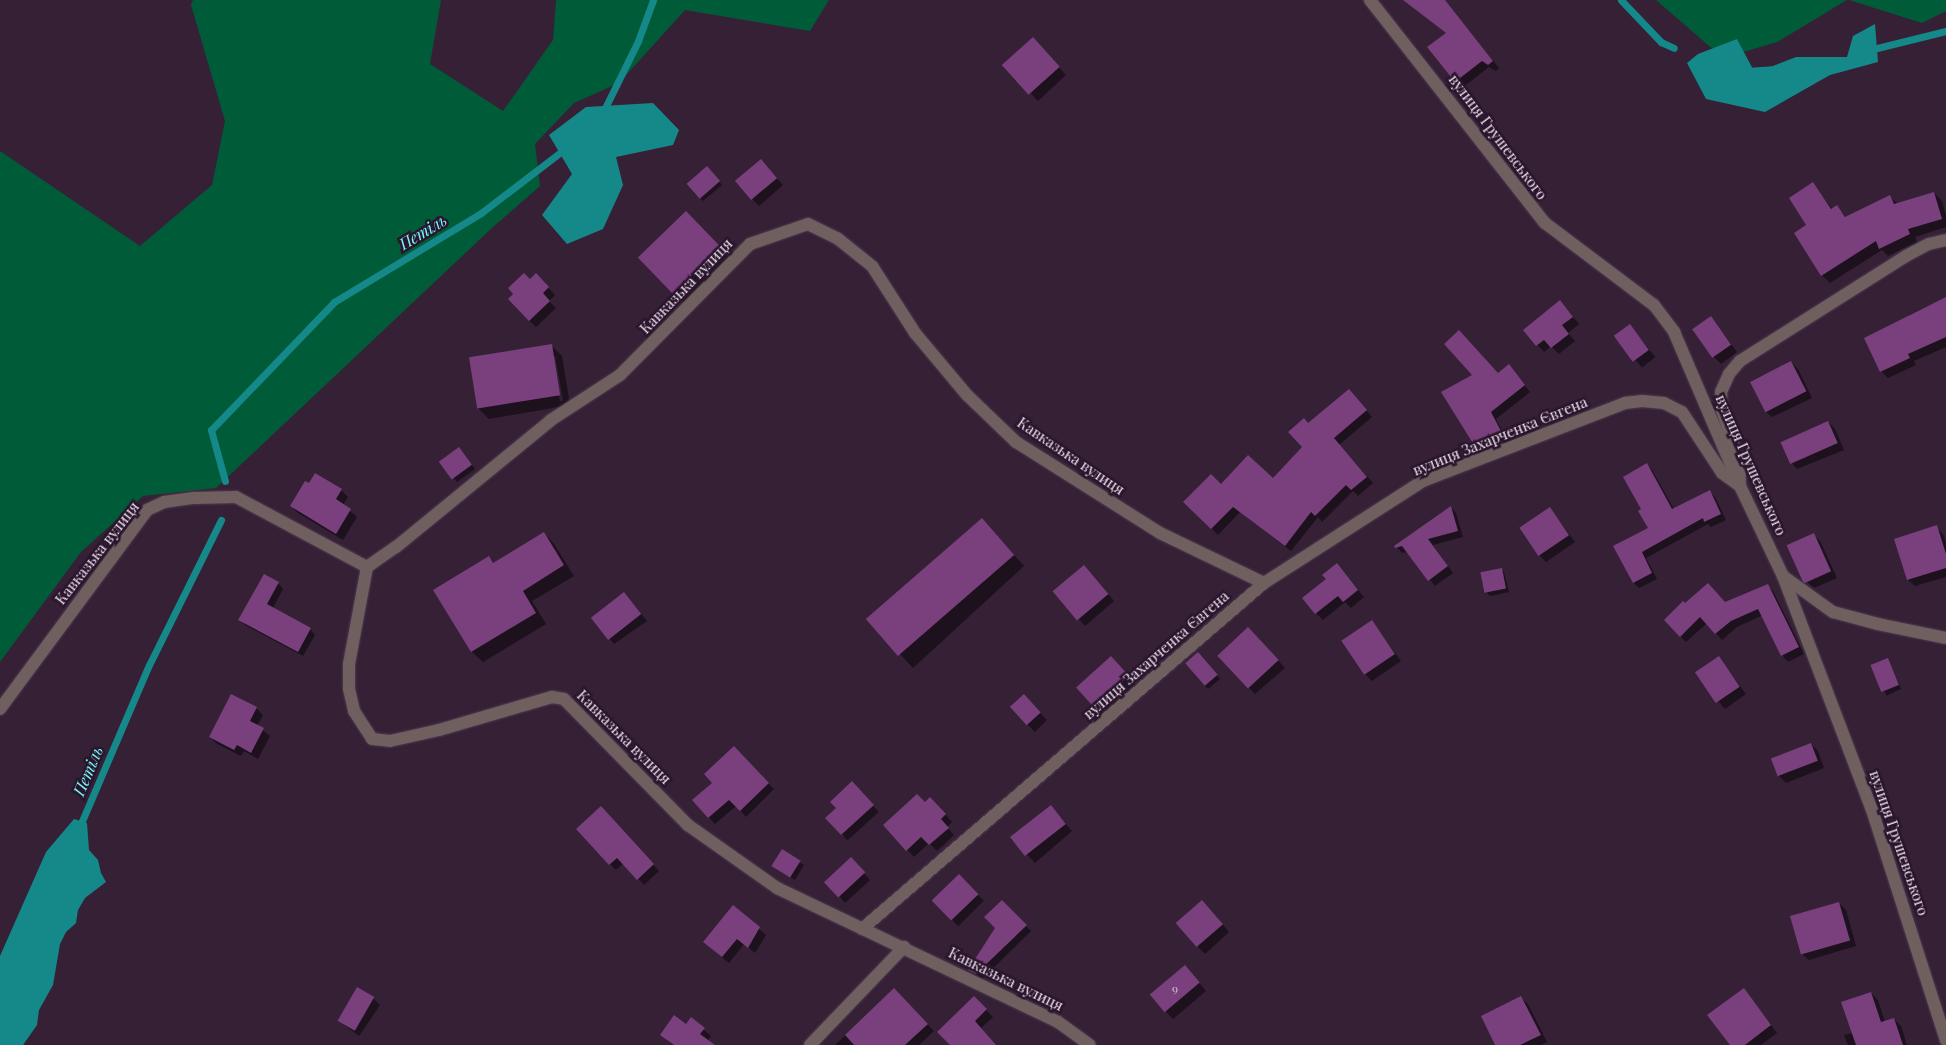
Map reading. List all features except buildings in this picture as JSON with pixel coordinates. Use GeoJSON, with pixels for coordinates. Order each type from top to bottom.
{"type":"FeatureCollection","features":[{"type":"Feature","properties":{"kind":"street","name":"вулиця Грушевського"},"geometry":{"type":"LineString","coordinates":[[1370,0],[1545,223],[1654,305],[1674,332],[1740,486],[1783,576],[1872,810],[1946,1040]]}},
{"type":"Feature","properties":{"kind":"street","name":"Кавказька вулиця"},"geometry":{"type":"LineString","coordinates":[[1090,1045],[1058,1022],[777,888],[688,825],[564,699],[552,697],[439,730],[390,741],[372,739],[354,711],[349,689],[349,664],[367,567],[396,546],[551,420],[620,374],[750,244],[808,224],[837,238],[872,266],[915,333],[967,396],[1016,442],[1160,533],[1264,583]]}},
{"type":"Feature","properties":{"kind":"street"},"geometry":{"type":"LineString","coordinates":[[1740,486],[1739,462],[1722,410],[1721,392],[1729,374],[1740,361],[1906,256],[1929,244],[1946,240]]}},
{"type":"Feature","properties":{"kind":"street","name":"вулиця Захарченка Євгена"},"geometry":{"type":"LineString","coordinates":[[862,929],[1264,583],[1423,481],[1625,403],[1642,401],[1664,403],[1682,412],[1722,473],[1740,486]]}},
{"type":"Feature","properties":{"kind":"street","name":"Кавказька вулиця"},"geometry":{"type":"LineString","coordinates":[[0,709],[147,510],[164,502],[194,498],[236,497],[367,567]]}},
{"type":"Feature","properties":{"kind":"street"},"geometry":{"type":"LineString","coordinates":[[1783,576],[1833,612],[1878,624],[1946,638]]}},
{"type":"Feature","properties":{"kind":"street"},"geometry":{"type":"LineString","coordinates":[[810,1045],[904,947]]}},
{"type":"Feature","properties":{"kind":"shaded area"},"geometry":{"type":"Polygon","coordinates":[[[193,0],[441,0],[430,64],[503,111],[553,40],[556,0],[829,0],[810,31],[685,10],[619,83],[574,103],[535,144],[540,186],[493,227],[216,488],[143,496],[81,552],[0,662],[0,151],[140,246],[212,185],[225,121],[191,5],[193,0]]]}},
{"type":"Feature","properties":{"kind":"shaded area"},"geometry":{"type":"Polygon","coordinates":[[[1656,0],[1847,0],[1777,42],[1723,58],[1656,0]]]}},
{"type":"Feature","properties":{"kind":"shaded area"},"geometry":{"type":"Polygon","coordinates":[[[1849,0],[1946,0],[1946,11],[1922,23],[1849,0]]]}},
{"type":"Feature","properties":{"kind":"shaded area"},"geometry":{"type":"Polygon","coordinates":[[[1875,24],[1878,62],[1830,75],[1765,112],[1706,99],[1687,63],[1698,54],[1737,39],[1755,73],[1796,57],[1847,57],[1853,36],[1875,24]]]}},
{"type":"Feature","properties":{"kind":"shaded area"},"geometry":{"type":"Polygon","coordinates":[[[653,103],[679,130],[673,145],[616,157],[623,185],[603,229],[567,244],[542,215],[572,174],[549,135],[586,107],[653,103]]]}},
{"type":"Feature","properties":{"kind":"shaded area"},"geometry":{"type":"Polygon","coordinates":[[[74,819],[87,823],[89,850],[98,860],[101,873],[106,882],[85,898],[78,910],[76,923],[66,932],[60,944],[53,985],[39,1010],[37,1025],[23,1045],[0,1045],[0,956],[46,852],[74,819]]]}},
{"type":"Feature","properties":{"kind":"waterway","name":"Петіль"},"geometry":{"type":"LineString","coordinates":[[602,114],[638,41],[653,0]]}},
{"type":"Feature","properties":{"kind":"waterway"},"geometry":{"type":"LineString","coordinates":[[1621,0],[1661,42],[1674,48]]}},
{"type":"Feature","properties":{"kind":"waterway"},"geometry":{"type":"LineString","coordinates":[[1869,50],[1946,31]]}},
{"type":"Feature","properties":{"kind":"waterway"},"geometry":{"type":"LineString","coordinates":[[1746,71],[1773,69]]}},
{"type":"Feature","properties":{"kind":"waterway","name":"Петіль"},"geometry":{"type":"LineString","coordinates":[[225,481],[211,430],[334,302],[481,213],[566,148]]}},
{"type":"Feature","properties":{"kind":"waterway","name":"Петіль"},"geometry":{"type":"LineString","coordinates":[[79,828],[149,665],[221,520]]}}]}
